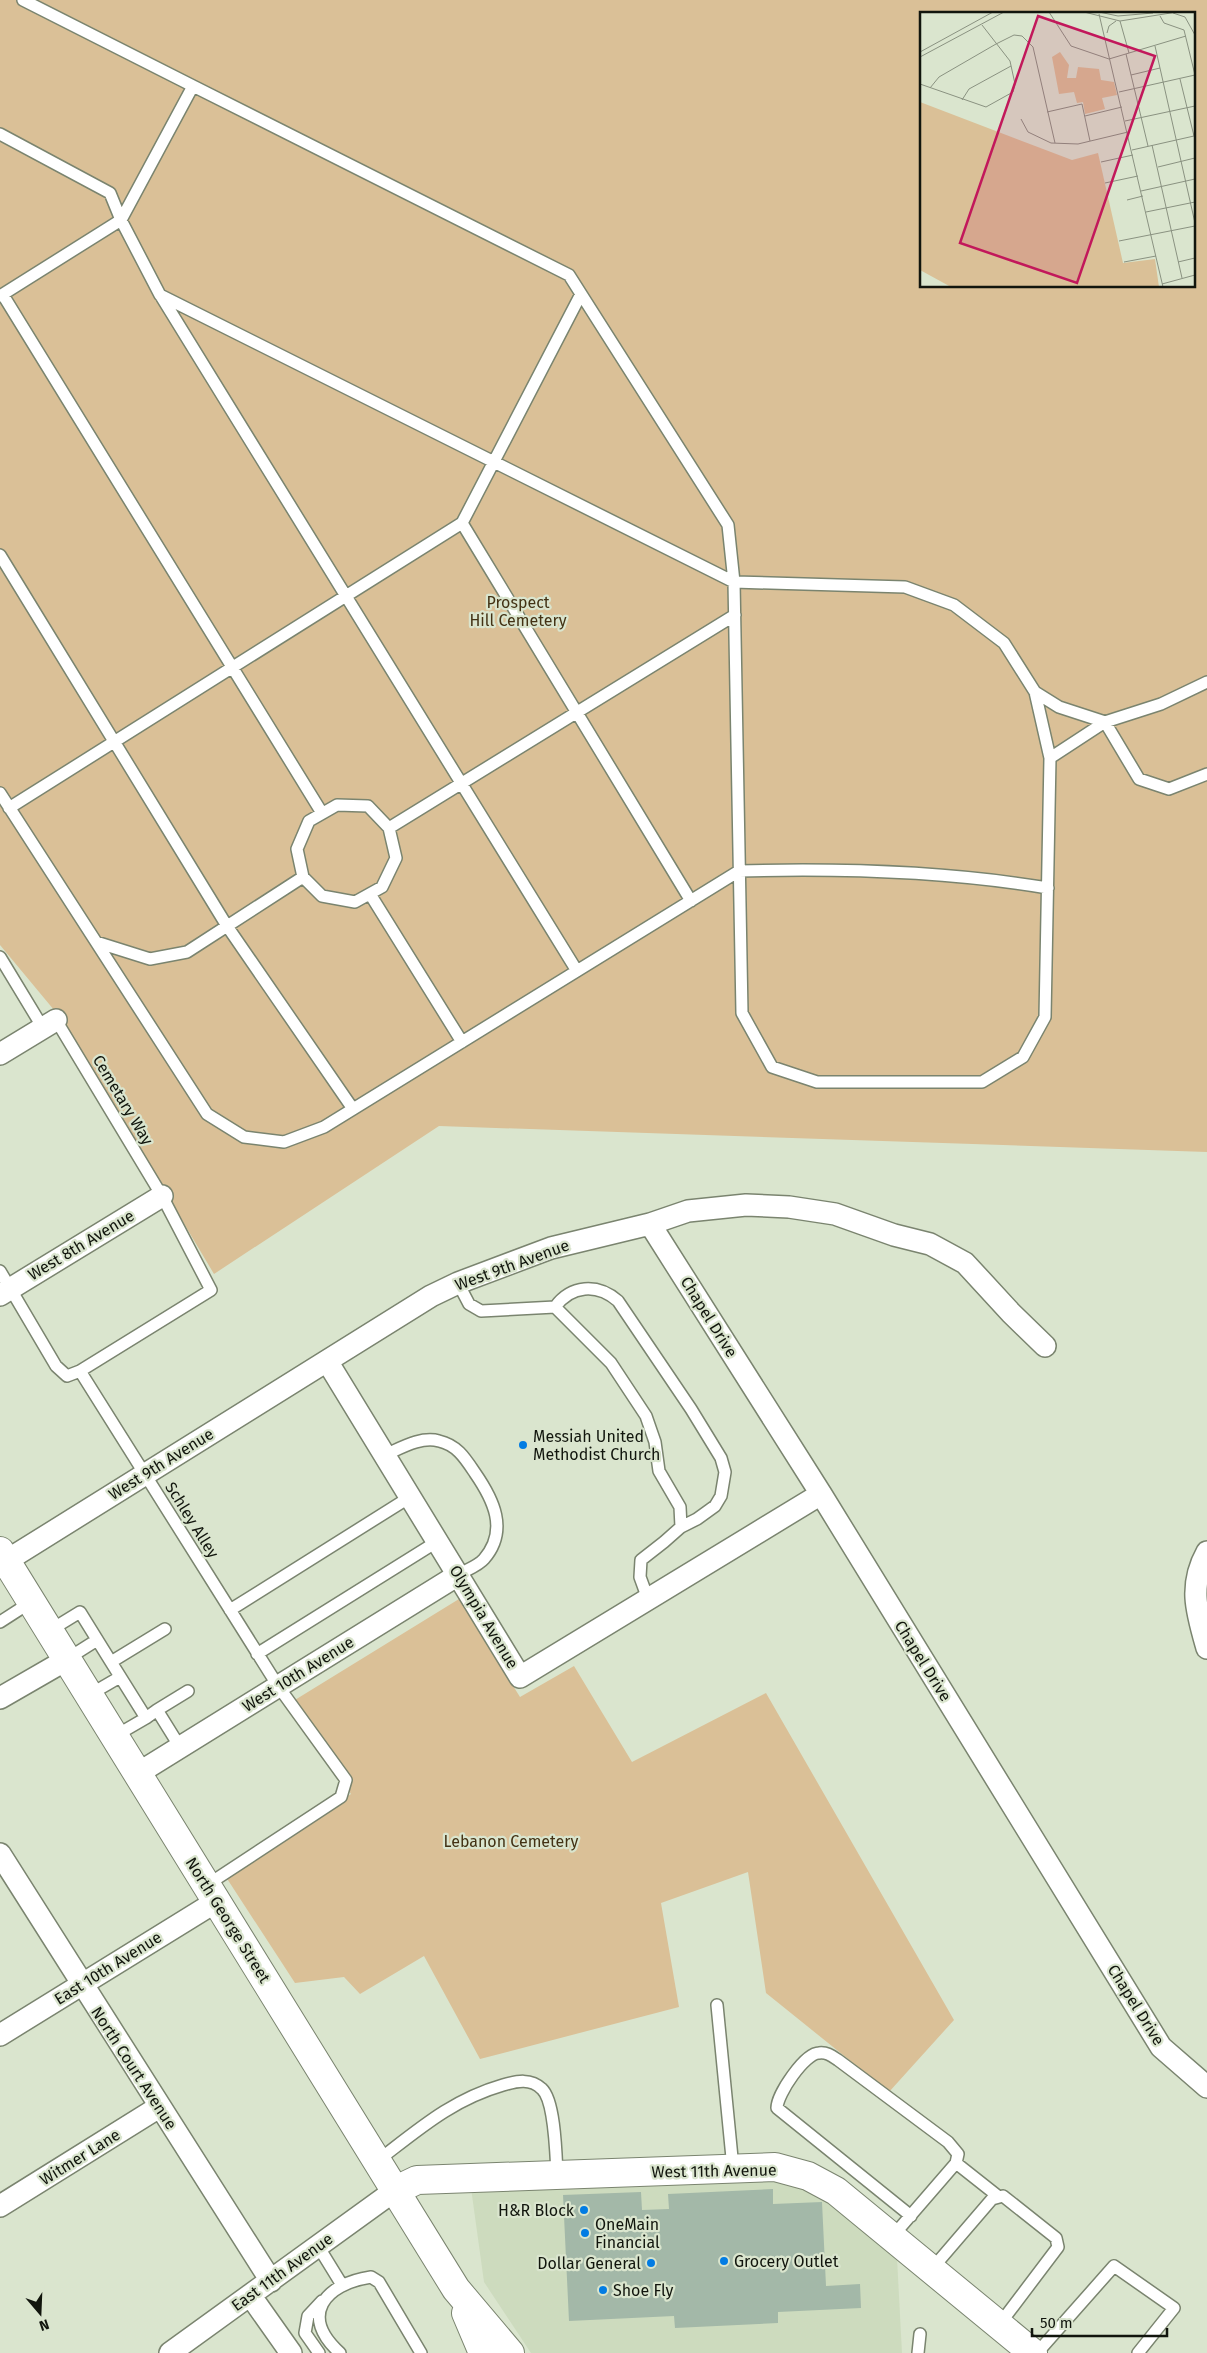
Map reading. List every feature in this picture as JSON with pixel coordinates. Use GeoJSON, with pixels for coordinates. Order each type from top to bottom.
{"type":"FeatureCollection","features":[{"type":"Feature","properties":{"kind":"main road","name":"North George Street"},"geometry":{"type":"LineString","coordinates":[[3,1556],[456,2289],[510,2353]]}},
{"type":"Feature","properties":{"kind":"main road","name":"West 11th Avenue"},"geometry":{"type":"LineString","coordinates":[[394,2191],[417,2180],[775,2167],[808,2176],[836,2191],[1033,2353]]}},
{"type":"Feature","properties":{"kind":"main road","name":"North George Street"},"geometry":{"type":"LineString","coordinates":[[456,2289],[483,2353]]}},
{"type":"Feature","properties":{"kind":"street"},"geometry":{"type":"LineString","coordinates":[[0,1054],[49,1024]]}},
{"type":"Feature","properties":{"kind":"street","name":"West 8th Avenue"},"geometry":{"type":"LineString","coordinates":[[3,1285],[162,1196]]}},
{"type":"Feature","properties":{"kind":"street","name":"West 9th Avenue"},"geometry":{"type":"LineString","coordinates":[[3,1556],[144,1474],[431,1296],[458,1283],[551,1248],[650,1224],[688,1211],[746,1205],[788,1207],[835,1214],[894,1235],[930,1244],[965,1263],[1011,1313],[1046,1346]]}},
{"type":"Feature","properties":{"kind":"street","name":"Chapel Drive"},"geometry":{"type":"LineString","coordinates":[[650,1224],[821,1494],[1161,2048],[1207,2088]]}},
{"type":"Feature","properties":{"kind":"street","name":"Olympia Avenue"},"geometry":{"type":"LineString","coordinates":[[327,1361],[520,1677],[821,1494]]}},
{"type":"Feature","properties":{"kind":"street"},"geometry":{"type":"LineString","coordinates":[[1207,1552],[1198,1568],[1196,1606],[1207,1648]]}},
{"type":"Feature","properties":{"kind":"street","name":"West 10th Avenue"},"geometry":{"type":"LineString","coordinates":[[137,1774],[458,1575]]}},
{"type":"Feature","properties":{"kind":"street"},"geometry":{"type":"LineString","coordinates":[[0,1698],[66,1660]]}},
{"type":"Feature","properties":{"kind":"street","name":"North Court Avenue"},"geometry":{"type":"LineString","coordinates":[[2,1861],[270,2281]]}},
{"type":"Feature","properties":{"kind":"street","name":"East 10th Avenue"},"geometry":{"type":"LineString","coordinates":[[0,2036],[81,1985],[212,1893]]}},
{"type":"Feature","properties":{"kind":"street","name":"Witmer Lane"},"geometry":{"type":"LineString","coordinates":[[0,2206],[159,2107]]}},
{"type":"Feature","properties":{"kind":"street","name":"East 11th Avenue"},"geometry":{"type":"LineString","coordinates":[[183,2349],[250,2295],[394,2191]]}},
{"type":"Feature","properties":{"kind":"street"},"geometry":{"type":"LineString","coordinates":[[250,2295],[291,2353]]}},
{"type":"Feature","properties":{"kind":"lane"},"geometry":{"type":"LineString","coordinates":[[23,0],[568,275],[728,524],[734,582],[735,616],[742,1013],[772,1067],[816,1082],[982,1082],[1023,1057],[1045,1017],[1050,758],[1035,692],[1004,643],[954,605],[905,587],[734,582],[160,295]]}},
{"type":"Feature","properties":{"kind":"lane"},"geometry":{"type":"LineString","coordinates":[[193,86],[121,220],[1,295],[322,813]]}},
{"type":"Feature","properties":{"kind":"lane"},"geometry":{"type":"LineString","coordinates":[[0,134],[110,193],[121,220],[160,295],[577,971]]}},
{"type":"Feature","properties":{"kind":"lane"},"geometry":{"type":"LineString","coordinates":[[9,808],[462,523],[492,462],[581,294]]}},
{"type":"Feature","properties":{"kind":"lane"},"geometry":{"type":"LineString","coordinates":[[462,523],[691,901]]}},
{"type":"Feature","properties":{"kind":"lane"},"geometry":{"type":"LineString","coordinates":[[0,555],[227,926],[353,1109]]}},
{"type":"Feature","properties":{"kind":"lane"},"geometry":{"type":"LineString","coordinates":[[389,828],[735,616]]}},
{"type":"Feature","properties":{"kind":"lane"},"geometry":{"type":"LineString","coordinates":[[1050,758],[1105,722],[1161,704],[1207,682]]}},
{"type":"Feature","properties":{"kind":"lane"},"geometry":{"type":"LineString","coordinates":[[1035,692],[1059,707],[1105,722],[1139,779],[1169,789],[1207,774]]}},
{"type":"Feature","properties":{"kind":"lane"},"geometry":{"type":"LineString","coordinates":[[0,793],[207,1114],[244,1137],[284,1142],[324,1127],[739,871],[925,872],[991,878],[1048,888]]}},
{"type":"Feature","properties":{"kind":"lane"},"geometry":{"type":"LineString","coordinates":[[338,804],[368,806],[389,828],[396,858],[382,887],[355,902],[322,896],[303,877],[297,849],[309,821],[322,813],[338,804]]}},
{"type":"Feature","properties":{"kind":"lane"},"geometry":{"type":"LineString","coordinates":[[96,942],[150,959],[187,952],[303,877]]}},
{"type":"Feature","properties":{"kind":"lane"},"geometry":{"type":"LineString","coordinates":[[370,894],[462,1042]]}},
{"type":"Feature","properties":{"kind":"lane","name":"Cemetary Way"},"geometry":{"type":"LineString","coordinates":[[0,958],[49,1024],[162,1196],[212,1290],[80,1371]]}},
{"type":"Feature","properties":{"kind":"lane"},"geometry":{"type":"LineString","coordinates":[[458,1283],[470,1304],[481,1311],[555,1307],[611,1363],[646,1416],[655,1442],[659,1471],[680,1506],[681,1527]]}},
{"type":"Feature","properties":{"kind":"lane"},"geometry":{"type":"LineString","coordinates":[[3,1285],[56,1366],[67,1376],[80,1371]]}},
{"type":"Feature","properties":{"kind":"lane"},"geometry":{"type":"LineString","coordinates":[[555,1307],[563,1296],[593,1288],[607,1291],[618,1300],[691,1409],[721,1458],[725,1472],[721,1496],[715,1506],[681,1527],[641,1560],[640,1577],[648,1599]]}},
{"type":"Feature","properties":{"kind":"lane","name":"Schley Alley"},"geometry":{"type":"LineString","coordinates":[[80,1371],[257,1654],[346,1780],[341,1797],[212,1893]]}},
{"type":"Feature","properties":{"kind":"lane"},"geometry":{"type":"LineString","coordinates":[[385,1455],[418,1441],[439,1440],[458,1448],[492,1499],[497,1517],[495,1540],[484,1560],[458,1575]]}},
{"type":"Feature","properties":{"kind":"lane"},"geometry":{"type":"LineString","coordinates":[[230,1610],[410,1496]]}},
{"type":"Feature","properties":{"kind":"lane"},"geometry":{"type":"LineString","coordinates":[[257,1654],[438,1541]]}},
{"type":"Feature","properties":{"kind":"lane"},"geometry":{"type":"LineString","coordinates":[[0,1622],[31,1602]]}},
{"type":"Feature","properties":{"kind":"lane"},"geometry":{"type":"LineString","coordinates":[[49,1631],[80,1612],[146,1718]]}},
{"type":"Feature","properties":{"kind":"lane"},"geometry":{"type":"LineString","coordinates":[[111,1662],[165,1629]]}},
{"type":"Feature","properties":{"kind":"lane"},"geometry":{"type":"LineString","coordinates":[[66,1660],[97,1640]]}},
{"type":"Feature","properties":{"kind":"lane"},"geometry":{"type":"LineString","coordinates":[[88,1696],[120,1677]]}},
{"type":"Feature","properties":{"kind":"lane"},"geometry":{"type":"LineString","coordinates":[[114,1737],[188,1691]]}},
{"type":"Feature","properties":{"kind":"lane"},"geometry":{"type":"LineString","coordinates":[[157,1710],[180,1747]]}},
{"type":"Feature","properties":{"kind":"lane"},"geometry":{"type":"LineString","coordinates":[[716,2005],[733,2168]]}},
{"type":"Feature","properties":{"kind":"lane"},"geometry":{"type":"LineString","coordinates":[[892,2237],[911,2216],[956,2163],[958,2154],[954,2147],[828,2054],[818,2052],[807,2057],[790,2079],[777,2108],[911,2216]]}},
{"type":"Feature","properties":{"kind":"lane"},"geometry":{"type":"LineString","coordinates":[[376,2162],[432,2118],[456,2103],[480,2092],[510,2083],[530,2081],[544,2090],[551,2110],[557,2174]]}},
{"type":"Feature","properties":{"kind":"lane"},"geometry":{"type":"LineString","coordinates":[[956,2163],[999,2197]]}},
{"type":"Feature","properties":{"kind":"lane"},"geometry":{"type":"LineString","coordinates":[[931,2270],[992,2199],[999,2197],[1004,2196],[1056,2238],[1058,2247],[999,2325]]}},
{"type":"Feature","properties":{"kind":"lane"},"geometry":{"type":"LineString","coordinates":[[318,2246],[342,2284]]}},
{"type":"Feature","properties":{"kind":"lane"},"geometry":{"type":"LineString","coordinates":[[1038,2353],[1114,2266],[1174,2308],[1138,2353]]}},
{"type":"Feature","properties":{"kind":"lane"},"geometry":{"type":"LineString","coordinates":[[319,2353],[305,2333],[308,2316],[342,2284],[371,2277],[379,2282],[421,2353]]}},
{"type":"Feature","properties":{"kind":"lane"},"geometry":{"type":"LineString","coordinates":[[325,2298],[319,2316],[322,2333],[340,2353]]}},
{"type":"Feature","properties":{"kind":"lane"},"geometry":{"type":"LineString","coordinates":[[918,2353],[920,2334]]}},
{"type":"Feature","properties":{"kind":"shaded area"},"geometry":{"type":"Polygon","coordinates":[[[779,2179],[816,2193],[897,2258],[902,2353],[531,2353],[484,2282],[471,2188],[779,2179]]]}},
{"type":"Feature","properties":{"kind":"green space","name":"Prospect Hill Cemetery"},"geometry":{"type":"Polygon","coordinates":[[[0,0],[1207,0],[1207,1152],[439,1126],[214,1274],[64,1022],[0,945],[0,0]]]}},
{"type":"Feature","properties":{"kind":"green space","name":"Lebanon Cemetery"},"geometry":{"type":"Polygon","coordinates":[[[459,1599],[520,1697],[574,1666],[632,1762],[766,1693],[954,2020],[889,2092],[766,1993],[748,1872],[661,1903],[679,2007],[480,2059],[424,1956],[360,1994],[344,1977],[295,1983],[224,1874],[351,1794],[290,1703],[459,1599]]]}},
{"type":"Feature","properties":{"kind":"building"},"geometry":{"type":"Polygon","coordinates":[[[773,2189],[773,2204],[822,2202],[826,2286],[860,2284],[861,2308],[778,2312],[778,2323],[675,2328],[674,2316],[569,2321],[563,2195],[641,2192],[642,2210],[669,2209],[668,2194],[773,2189]]]}},
{"type":"Feature","properties":{"kind":"place","name":"Messiah United Methodist Church"},"geometry":{"type":"Point","coordinates":[523,1445]}},
{"type":"Feature","properties":{"kind":"place","name":"H&R Block"},"geometry":{"type":"Point","coordinates":[584,2210]}},
{"type":"Feature","properties":{"kind":"place","name":"OneMain Financial"},"geometry":{"type":"Point","coordinates":[585,2233]}},
{"type":"Feature","properties":{"kind":"place","name":"Grocery Outlet"},"geometry":{"type":"Point","coordinates":[724,2261]}},
{"type":"Feature","properties":{"kind":"place","name":"Dollar General"},"geometry":{"type":"Point","coordinates":[651,2263]}},
{"type":"Feature","properties":{"kind":"place","name":"Shoe Fly"},"geometry":{"type":"Point","coordinates":[603,2290]}}]}
